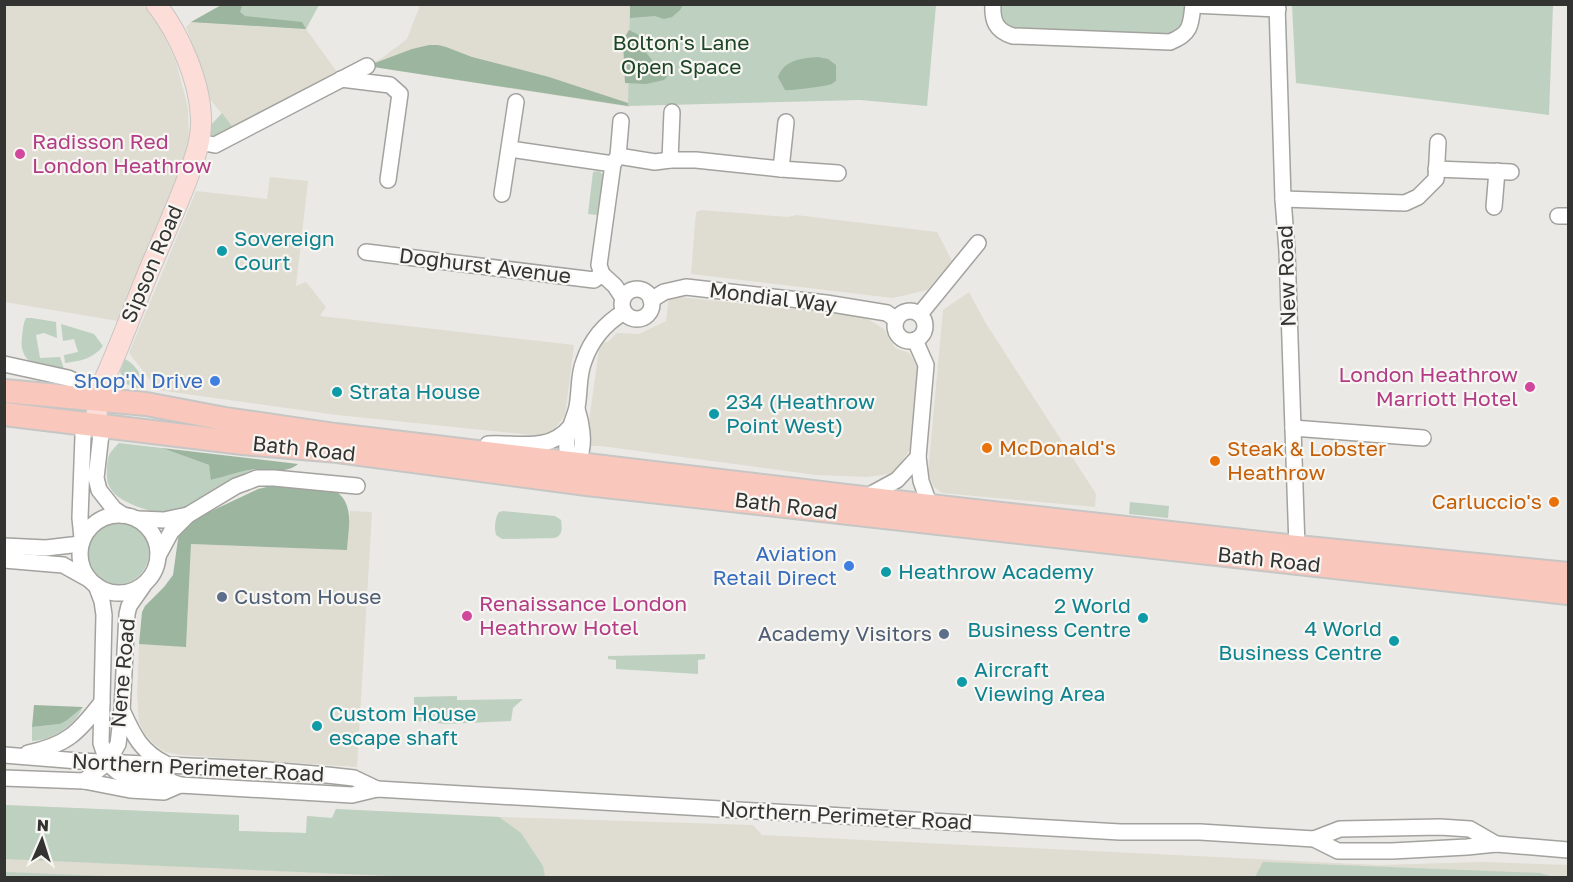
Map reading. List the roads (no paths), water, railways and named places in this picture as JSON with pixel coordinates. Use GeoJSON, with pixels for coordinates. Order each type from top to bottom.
{"type":"FeatureCollection","features":[{"type":"Feature","properties":{"kind":"highway","name":"Bath Road"},"geometry":{"type":"LineString","coordinates":[[4,391],[146,404],[225,419],[335,435],[449,448],[573,473],[1569,593]]}},
{"type":"Feature","properties":{"kind":"highway","name":"Bath Road"},"geometry":{"type":"LineString","coordinates":[[4,414],[243,443],[864,498],[1297,547],[1569,574]]}},
{"type":"Feature","properties":{"kind":"main road","name":"Sipson Road"},"geometry":{"type":"LineString","coordinates":[[95,424],[99,398],[120,341],[179,200],[199,142],[201,117],[191,70],[177,36],[156,4]]}},
{"type":"Feature","properties":{"kind":"street"},"geometry":{"type":"LineString","coordinates":[[993,4],[996,26],[1013,36],[1170,42],[1183,36],[1190,28],[1193,5],[1278,7]]}},
{"type":"Feature","properties":{"kind":"street","name":"New Road"},"geometry":{"type":"LineString","coordinates":[[1278,7],[1297,547]]}},
{"type":"Feature","properties":{"kind":"street"},"geometry":{"type":"LineString","coordinates":[[199,142],[215,145],[367,66]]}},
{"type":"Feature","properties":{"kind":"street"},"geometry":{"type":"LineString","coordinates":[[341,79],[390,85],[400,94],[388,180]]}},
{"type":"Feature","properties":{"kind":"street"},"geometry":{"type":"LineString","coordinates":[[502,194],[516,102]]}},
{"type":"Feature","properties":{"kind":"street"},"geometry":{"type":"LineString","coordinates":[[670,160],[672,112]]}},
{"type":"Feature","properties":{"kind":"street"},"geometry":{"type":"LineString","coordinates":[[573,473],[566,447],[576,409],[584,361],[599,332],[624,305],[629,291],[638,289],[646,292],[651,300],[651,309],[642,318],[632,318],[624,305],[615,286],[602,274],[599,265],[621,121]]}},
{"type":"Feature","properties":{"kind":"street"},"geometry":{"type":"LineString","coordinates":[[781,169],[786,122]]}},
{"type":"Feature","properties":{"kind":"street"},"geometry":{"type":"LineString","coordinates":[[1283,199],[1405,203],[1418,197],[1436,179],[1438,142]]}},
{"type":"Feature","properties":{"kind":"street"},"geometry":{"type":"LineString","coordinates":[[510,149],[615,160],[655,162],[696,160],[781,169],[838,172]]}},
{"type":"Feature","properties":{"kind":"street"},"geometry":{"type":"LineString","coordinates":[[1436,168],[1504,172],[1494,207]]}},
{"type":"Feature","properties":{"kind":"street"},"geometry":{"type":"LineString","coordinates":[[920,314],[978,243]]}},
{"type":"Feature","properties":{"kind":"street","name":"Doghurst Avenue"},"geometry":{"type":"LineString","coordinates":[[366,252],[594,280],[602,274]]}},
{"type":"Feature","properties":{"kind":"street","name":"Mondial Way"},"geometry":{"type":"LineString","coordinates":[[651,300],[664,292],[686,287],[826,303],[887,314],[896,320]]}},
{"type":"Feature","properties":{"kind":"street"},"geometry":{"type":"LineString","coordinates":[[907,311],[920,314],[925,322],[925,331],[915,340],[905,340],[897,334],[896,320],[907,311]]}},
{"type":"Feature","properties":{"kind":"street"},"geometry":{"type":"LineString","coordinates":[[915,340],[926,365],[918,457],[921,481],[930,506]]}},
{"type":"Feature","properties":{"kind":"street"},"geometry":{"type":"LineString","coordinates":[[4,364],[68,378],[90,388],[99,398]]}},
{"type":"Feature","properties":{"kind":"street"},"geometry":{"type":"LineString","coordinates":[[573,473],[581,446],[580,419],[576,409]]}},
{"type":"Feature","properties":{"kind":"street"},"geometry":{"type":"LineString","coordinates":[[93,583],[80,560],[80,518],[82,436],[84,431],[95,424],[101,434],[96,478],[99,490],[109,504],[150,528],[154,534],[158,556]]}},
{"type":"Feature","properties":{"kind":"street"},"geometry":{"type":"LineString","coordinates":[[1293,428],[1364,427],[1423,438]]}},
{"type":"Feature","properties":{"kind":"street","name":"Bath Road"},"geometry":{"type":"LineString","coordinates":[[449,448],[544,443],[563,435],[570,428]]}},
{"type":"Feature","properties":{"kind":"street"},"geometry":{"type":"LineString","coordinates":[[864,498],[897,480],[918,457]]}},
{"type":"Feature","properties":{"kind":"street"},"geometry":{"type":"LineString","coordinates":[[5,560],[63,566],[101,589],[114,593],[129,592],[143,586],[153,573],[158,556],[171,532],[188,515],[236,486],[257,478],[274,478],[357,486]]}},
{"type":"Feature","properties":{"kind":"street"},"geometry":{"type":"LineString","coordinates":[[81,541],[89,526],[102,518],[131,517],[164,520],[188,515]]}},
{"type":"Feature","properties":{"kind":"street"},"geometry":{"type":"LineString","coordinates":[[4,546],[46,548],[81,541]]}},
{"type":"Feature","properties":{"kind":"street","name":"Nene Road"},"geometry":{"type":"LineString","coordinates":[[93,583],[102,600],[104,615],[101,743],[108,762]]}},
{"type":"Feature","properties":{"kind":"street","name":"Nene Road"},"geometry":{"type":"LineString","coordinates":[[84,781],[108,762],[118,744],[127,614],[129,606],[143,586]]}},
{"type":"Feature","properties":{"kind":"street","name":"Nene Road"},"geometry":{"type":"LineString","coordinates":[[10,755],[48,749],[68,740],[102,702]]}},
{"type":"Feature","properties":{"kind":"street"},"geometry":{"type":"LineString","coordinates":[[122,710],[138,742],[153,758],[168,765]]}},
{"type":"Feature","properties":{"kind":"street","name":"Northern Perimeter Road"},"geometry":{"type":"LineString","coordinates":[[10,755],[44,759],[255,769],[354,777],[377,789]]}},
{"type":"Feature","properties":{"kind":"street"},"geometry":{"type":"LineString","coordinates":[[108,762],[122,776],[162,779],[180,785]]}},
{"type":"Feature","properties":{"kind":"street","name":"Northern Perimeter Road"},"geometry":{"type":"LineString","coordinates":[[4,778],[84,781],[130,790],[164,792],[180,785],[352,795],[377,789],[1108,831],[1200,832],[1314,839],[1338,851],[1361,852],[1496,844],[1569,850]]}},
{"type":"Feature","properties":{"kind":"street","name":"Northern Perimeter Road"},"geometry":{"type":"LineString","coordinates":[[1314,839],[1340,829],[1440,827],[1470,829],[1496,844]]}},
{"type":"Feature","properties":{"kind":"place","name":"Radisson Red London Heathrow"},"geometry":{"type":"Point","coordinates":[20,154]}},
{"type":"Feature","properties":{"kind":"place","name":"Sovereign Court"},"geometry":{"type":"Point","coordinates":[222,251]}},
{"type":"Feature","properties":{"kind":"place","name":"Shop'N Drive"},"geometry":{"type":"Point","coordinates":[215,381]}},
{"type":"Feature","properties":{"kind":"place","name":"London Heathrow Marriott Hotel"},"geometry":{"type":"Point","coordinates":[1530,387]}},
{"type":"Feature","properties":{"kind":"place","name":"Strata House"},"geometry":{"type":"Point","coordinates":[337,392]}},
{"type":"Feature","properties":{"kind":"place","name":"234 (Heathrow Point West)"},"geometry":{"type":"Point","coordinates":[714,414]}},
{"type":"Feature","properties":{"kind":"place","name":"McDonald's"},"geometry":{"type":"Point","coordinates":[987,448]}},
{"type":"Feature","properties":{"kind":"place","name":"Steak & Lobster Heathrow"},"geometry":{"type":"Point","coordinates":[1215,461]}},
{"type":"Feature","properties":{"kind":"place","name":"Carluccio's"},"geometry":{"type":"Point","coordinates":[1554,502]}},
{"type":"Feature","properties":{"kind":"place","name":"Aviation Retail Direct"},"geometry":{"type":"Point","coordinates":[849,566]}},
{"type":"Feature","properties":{"kind":"place","name":"Heathrow Academy"},"geometry":{"type":"Point","coordinates":[886,572]}},
{"type":"Feature","properties":{"kind":"place","name":"Custom House"},"geometry":{"type":"Point","coordinates":[222,597]}},
{"type":"Feature","properties":{"kind":"place","name":"Renaissance London Heathrow Hotel"},"geometry":{"type":"Point","coordinates":[467,616]}},
{"type":"Feature","properties":{"kind":"place","name":"2 World Business Centre"},"geometry":{"type":"Point","coordinates":[1143,618]}},
{"type":"Feature","properties":{"kind":"place","name":"Academy Visitors"},"geometry":{"type":"Point","coordinates":[944,634]}},
{"type":"Feature","properties":{"kind":"place","name":"4 World Business Centre"},"geometry":{"type":"Point","coordinates":[1394,641]}},
{"type":"Feature","properties":{"kind":"place","name":"Aircraft Viewing Area"},"geometry":{"type":"Point","coordinates":[962,682]}},
{"type":"Feature","properties":{"kind":"place","name":"Custom House escape shaft"},"geometry":{"type":"Point","coordinates":[317,726]}},
{"type":"Feature","properties":{"kind":"park label","name":"Bolton's Lane Open Space"},"geometry":{"type":"Point","coordinates":[681,55]}}]}
